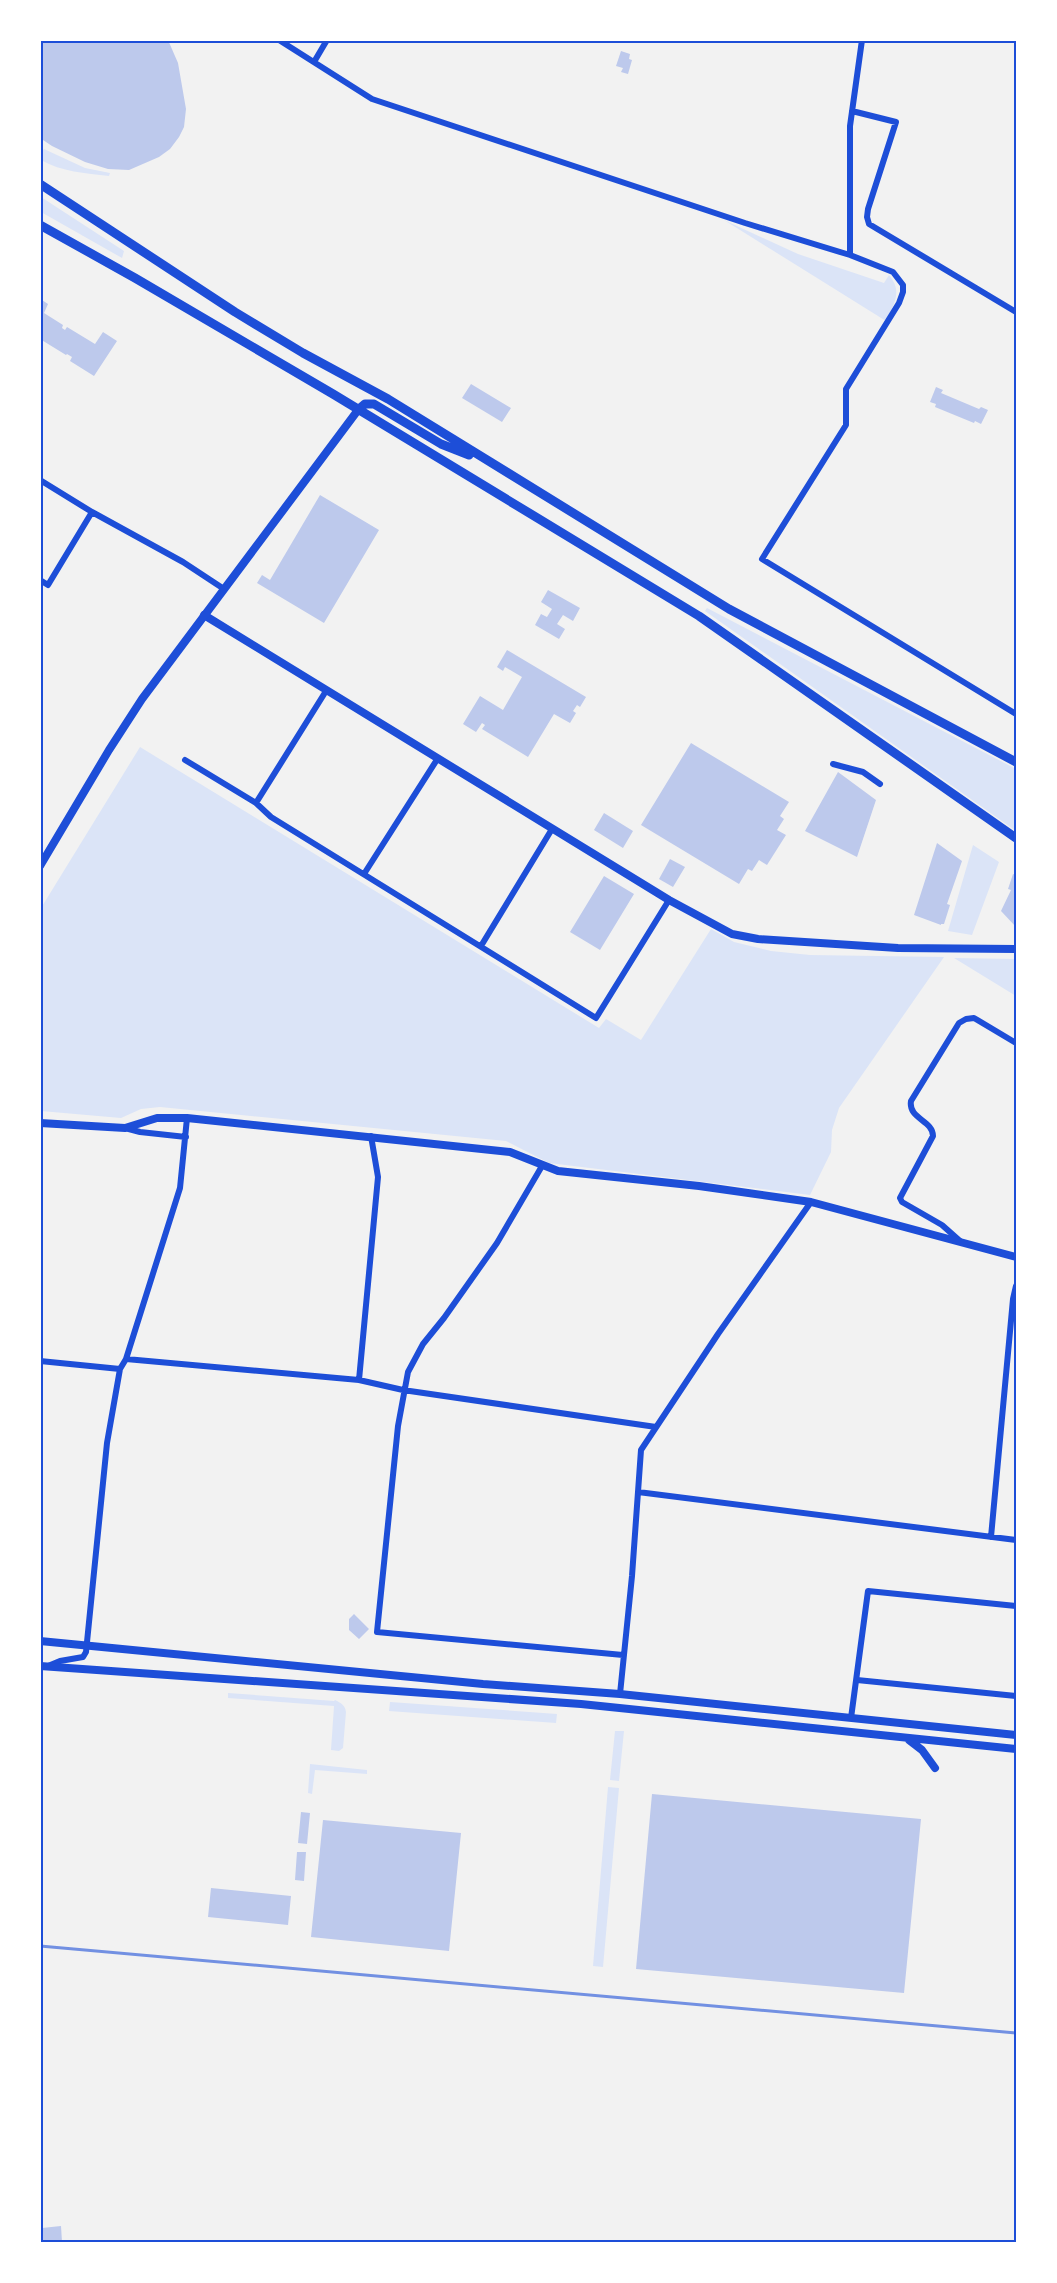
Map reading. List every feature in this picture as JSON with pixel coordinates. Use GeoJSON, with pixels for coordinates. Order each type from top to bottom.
{"type":"FeatureCollection","features":[{"type":"Feature","properties":{"kind":"main road"},"geometry":{"type":"LineString","coordinates":[[40,184],[236,312],[303,353],[388,399],[729,609],[1017,762]]}},
{"type":"Feature","properties":{"kind":"main road"},"geometry":{"type":"LineString","coordinates":[[40,225],[135,278],[358,410],[699,616],[1017,838]]}},
{"type":"Feature","properties":{"kind":"main road"},"geometry":{"type":"LineString","coordinates":[[40,866],[142,699],[364,404],[374,404],[441,444],[490,463]]}},
{"type":"Feature","properties":{"kind":"main road"},"geometry":{"type":"LineString","coordinates":[[40,1641],[483,1684],[620,1694],[1017,1735]]}},
{"type":"Feature","properties":{"kind":"main road"},"geometry":{"type":"LineString","coordinates":[[44,1666],[581,1704],[1017,1749]]}},
{"type":"Feature","properties":{"kind":"main road"},"geometry":{"type":"LineString","coordinates":[[906,1738],[922,1750],[934,1768]]}},
{"type":"Feature","properties":{"kind":"street"},"geometry":{"type":"LineString","coordinates":[[279,40],[372,99],[745,223],[850,255],[893,272],[903,285],[903,292],[899,303],[846,389],[846,425],[762,559],[1017,714]]}},
{"type":"Feature","properties":{"kind":"street"},"geometry":{"type":"LineString","coordinates":[[314,62],[327,40]]}},
{"type":"Feature","properties":{"kind":"street"},"geometry":{"type":"LineString","coordinates":[[850,255],[852,111],[862,40]]}},
{"type":"Feature","properties":{"kind":"street"},"geometry":{"type":"LineString","coordinates":[[852,111],[896,122],[868,209],[869,224],[1017,312]]}},
{"type":"Feature","properties":{"kind":"street"},"geometry":{"type":"LineString","coordinates":[[40,480],[183,562],[224,589]]}},
{"type":"Feature","properties":{"kind":"street"},"geometry":{"type":"LineString","coordinates":[[40,580],[48,585],[93,512]]}},
{"type":"Feature","properties":{"kind":"street"},"geometry":{"type":"LineString","coordinates":[[204,615],[669,900],[732,934],[758,939],[898,948],[1015,948]]}},
{"type":"Feature","properties":{"kind":"street"},"geometry":{"type":"LineString","coordinates":[[256,803],[326,691]]}},
{"type":"Feature","properties":{"kind":"street"},"geometry":{"type":"LineString","coordinates":[[364,874],[438,758]]}},
{"type":"Feature","properties":{"kind":"street"},"geometry":{"type":"LineString","coordinates":[[185,760],[256,803],[271,817],[596,1018],[669,900]]}},
{"type":"Feature","properties":{"kind":"street"},"geometry":{"type":"LineString","coordinates":[[833,764],[863,772],[880,784]]}},
{"type":"Feature","properties":{"kind":"street"},"geometry":{"type":"LineString","coordinates":[[481,946],[552,829]]}},
{"type":"Feature","properties":{"kind":"street"},"geometry":{"type":"LineString","coordinates":[[962,1243],[942,1225],[902,1202],[900,1198],[933,1136],[931,1128],[912,1113],[911,1101],[959,1023],[966,1019],[974,1018],[1017,1043]]}},
{"type":"Feature","properties":{"kind":"street"},"geometry":{"type":"LineString","coordinates":[[125,1128],[157,1118],[188,1118],[510,1152],[542,1166],[567,1172],[699,1186],[811,1202],[1017,1257]]}},
{"type":"Feature","properties":{"kind":"street"},"geometry":{"type":"LineString","coordinates":[[44,1666],[83,1657],[107,1443],[120,1369],[126,1359],[180,1188],[188,1118]]}},
{"type":"Feature","properties":{"kind":"street"},"geometry":{"type":"LineString","coordinates":[[40,1123],[125,1128],[186,1137]]}},
{"type":"Feature","properties":{"kind":"street"},"geometry":{"type":"LineString","coordinates":[[359,1380],[378,1177],[371,1136]]}},
{"type":"Feature","properties":{"kind":"street"},"geometry":{"type":"LineString","coordinates":[[542,1166],[496,1243],[423,1344],[408,1372],[403,1390],[377,1632],[623,1655]]}},
{"type":"Feature","properties":{"kind":"street"},"geometry":{"type":"LineString","coordinates":[[620,1694],[641,1450],[725,1324],[811,1202]]}},
{"type":"Feature","properties":{"kind":"street"},"geometry":{"type":"LineString","coordinates":[[991,1537],[1013,1299],[1017,1286]]}},
{"type":"Feature","properties":{"kind":"street"},"geometry":{"type":"LineString","coordinates":[[126,1359],[359,1380],[403,1390],[656,1427]]}},
{"type":"Feature","properties":{"kind":"street"},"geometry":{"type":"LineString","coordinates":[[40,1361],[120,1369]]}},
{"type":"Feature","properties":{"kind":"street"},"geometry":{"type":"LineString","coordinates":[[639,1492],[1017,1540]]}},
{"type":"Feature","properties":{"kind":"street"},"geometry":{"type":"LineString","coordinates":[[851,1718],[868,1591],[1017,1606]]}},
{"type":"Feature","properties":{"kind":"street"},"geometry":{"type":"LineString","coordinates":[[857,1680],[1017,1696]]}},
{"type":"Feature","properties":{"kind":"street"},"geometry":{"type":"LineString","coordinates":[[937,1741],[939,1727]]}},
{"type":"Feature","properties":{"kind":"shaded area"},"geometry":{"type":"Polygon","coordinates":[[[44,149],[85,168],[110,173],[109,176],[74,171],[49,164],[41,160],[41,153],[44,149]]]}},
{"type":"Feature","properties":{"kind":"shaded area"},"geometry":{"type":"Polygon","coordinates":[[[41,197],[124,251],[122,258],[41,212],[41,197]]]}},
{"type":"Feature","properties":{"kind":"shaded area"},"geometry":{"type":"Polygon","coordinates":[[[724,220],[798,254],[884,283],[889,275],[896,287],[896,298],[886,321],[724,220]]]}},
{"type":"Feature","properties":{"kind":"shaded area"},"geometry":{"type":"Polygon","coordinates":[[[707,608],[1016,769],[1016,831],[705,611],[707,608]]]}},
{"type":"Feature","properties":{"kind":"shaded area"},"geometry":{"type":"Polygon","coordinates":[[[140,747],[599,1028],[606,1019],[641,1040],[711,929],[734,942],[771,951],[810,955],[944,957],[839,1108],[832,1130],[831,1152],[810,1195],[549,1163],[506,1141],[160,1107],[141,1109],[121,1118],[41,1111],[41,908],[140,747]]]}},
{"type":"Feature","properties":{"kind":"shaded area"},"geometry":{"type":"Polygon","coordinates":[[[973,845],[999,862],[972,935],[948,931],[973,845]]]}},
{"type":"Feature","properties":{"kind":"shaded area"},"geometry":{"type":"Polygon","coordinates":[[[954,958],[1016,959],[1016,996],[954,958]]]}},
{"type":"Feature","properties":{"kind":"shaded area"},"geometry":{"type":"Polygon","coordinates":[[[228,1693],[335,1700],[342,1704],[346,1712],[343,1748],[339,1751],[331,1750],[334,1706],[228,1698],[228,1693]]]}},
{"type":"Feature","properties":{"kind":"shaded area"},"geometry":{"type":"Polygon","coordinates":[[[390,1702],[557,1714],[556,1723],[389,1711],[390,1702]]]}},
{"type":"Feature","properties":{"kind":"shaded area"},"geometry":{"type":"Polygon","coordinates":[[[615,1731],[624,1731],[619,1781],[610,1780],[615,1731]]]}},
{"type":"Feature","properties":{"kind":"shaded area"},"geometry":{"type":"Polygon","coordinates":[[[310,1764],[367,1770],[367,1774],[315,1770],[312,1794],[308,1793],[310,1764]]]}},
{"type":"Feature","properties":{"kind":"shaded area"},"geometry":{"type":"Polygon","coordinates":[[[608,1787],[619,1788],[603,1967],[593,1966],[608,1787]]]}},
{"type":"Feature","properties":{"kind":"building"},"geometry":{"type":"Polygon","coordinates":[[[40,40],[168,40],[178,63],[186,109],[184,127],[170,149],[159,157],[129,170],[108,169],[85,162],[40,138],[40,40]]]}},
{"type":"Feature","properties":{"kind":"building"},"geometry":{"type":"Polygon","coordinates":[[[621,51],[630,54],[629,59],[632,60],[628,74],[621,72],[623,68],[616,66],[621,51]]]}},
{"type":"Feature","properties":{"kind":"building"},"geometry":{"type":"Polygon","coordinates":[[[42,300],[48,304],[44,313],[63,325],[62,328],[65,330],[67,327],[95,344],[103,332],[117,341],[94,376],[70,361],[72,357],[40,339],[42,300]]]}},
{"type":"Feature","properties":{"kind":"building"},"geometry":{"type":"Polygon","coordinates":[[[471,384],[511,408],[502,422],[462,398],[471,384]]]}},
{"type":"Feature","properties":{"kind":"building"},"geometry":{"type":"Polygon","coordinates":[[[936,387],[943,390],[941,393],[979,409],[981,407],[988,410],[981,424],[935,407],[936,404],[930,402],[936,387]]]}},
{"type":"Feature","properties":{"kind":"building"},"geometry":{"type":"Polygon","coordinates":[[[320,495],[379,530],[324,623],[257,583],[262,575],[270,580],[320,495]]]}},
{"type":"Feature","properties":{"kind":"building"},"geometry":{"type":"Polygon","coordinates":[[[548,590],[580,608],[573,621],[563,615],[557,624],[565,629],[559,639],[535,625],[541,614],[547,617],[552,609],[541,602],[548,590]]]}},
{"type":"Feature","properties":{"kind":"building"},"geometry":{"type":"Polygon","coordinates":[[[507,650],[586,697],[580,707],[577,705],[573,711],[576,713],[570,723],[554,714],[528,757],[482,729],[485,725],[482,723],[476,732],[463,724],[480,696],[503,710],[522,677],[505,667],[503,671],[497,667],[507,650]]]}},
{"type":"Feature","properties":{"kind":"building"},"geometry":{"type":"Polygon","coordinates":[[[691,743],[789,802],[780,816],[784,819],[777,830],[786,835],[767,865],[759,860],[752,871],[748,869],[739,884],[641,825],[691,743]]]}},
{"type":"Feature","properties":{"kind":"building"},"geometry":{"type":"Polygon","coordinates":[[[838,772],[876,800],[857,857],[805,831],[838,772]]]}},
{"type":"Feature","properties":{"kind":"building"},"geometry":{"type":"Polygon","coordinates":[[[604,813],[633,831],[623,848],[594,830],[604,813]]]}},
{"type":"Feature","properties":{"kind":"building"},"geometry":{"type":"Polygon","coordinates":[[[937,843],[962,861],[947,904],[950,905],[944,924],[941,925],[914,915],[937,843]]]}},
{"type":"Feature","properties":{"kind":"building"},"geometry":{"type":"Polygon","coordinates":[[[670,859],[685,867],[673,887],[659,879],[670,859]]]}},
{"type":"Feature","properties":{"kind":"building"},"geometry":{"type":"Polygon","coordinates":[[[1013,874],[1016,875],[1016,927],[1001,911],[1011,890],[1008,889],[1013,874]]]}},
{"type":"Feature","properties":{"kind":"building"},"geometry":{"type":"Polygon","coordinates":[[[604,876],[634,894],[600,950],[570,932],[604,876]]]}},
{"type":"Feature","properties":{"kind":"building"},"geometry":{"type":"Polygon","coordinates":[[[354,1614],[369,1629],[359,1639],[349,1630],[349,1619],[354,1614]]]}},
{"type":"Feature","properties":{"kind":"building"},"geometry":{"type":"Polygon","coordinates":[[[652,1794],[921,1819],[904,1993],[636,1969],[652,1794]]]}},
{"type":"Feature","properties":{"kind":"building"},"geometry":{"type":"Polygon","coordinates":[[[301,1812],[310,1813],[307,1844],[298,1843],[301,1812]]]}},
{"type":"Feature","properties":{"kind":"building"},"geometry":{"type":"Polygon","coordinates":[[[323,1820],[461,1833],[449,1951],[311,1937],[323,1820]]]}},
{"type":"Feature","properties":{"kind":"building"},"geometry":{"type":"Polygon","coordinates":[[[297,1852],[306,1852],[304,1881],[295,1880],[297,1852]]]}},
{"type":"Feature","properties":{"kind":"building"},"geometry":{"type":"Polygon","coordinates":[[[211,1888],[291,1896],[288,1925],[208,1917],[211,1888]]]}},
{"type":"Feature","properties":{"kind":"building"},"geometry":{"type":"Polygon","coordinates":[[[61,2226],[62,2242],[43,2242],[42,2228],[61,2226]]]}},
{"type":"Feature","properties":{"kind":"railway"},"geometry":{"type":"LineString","coordinates":[[40,1946],[1016,2033]]}}]}
